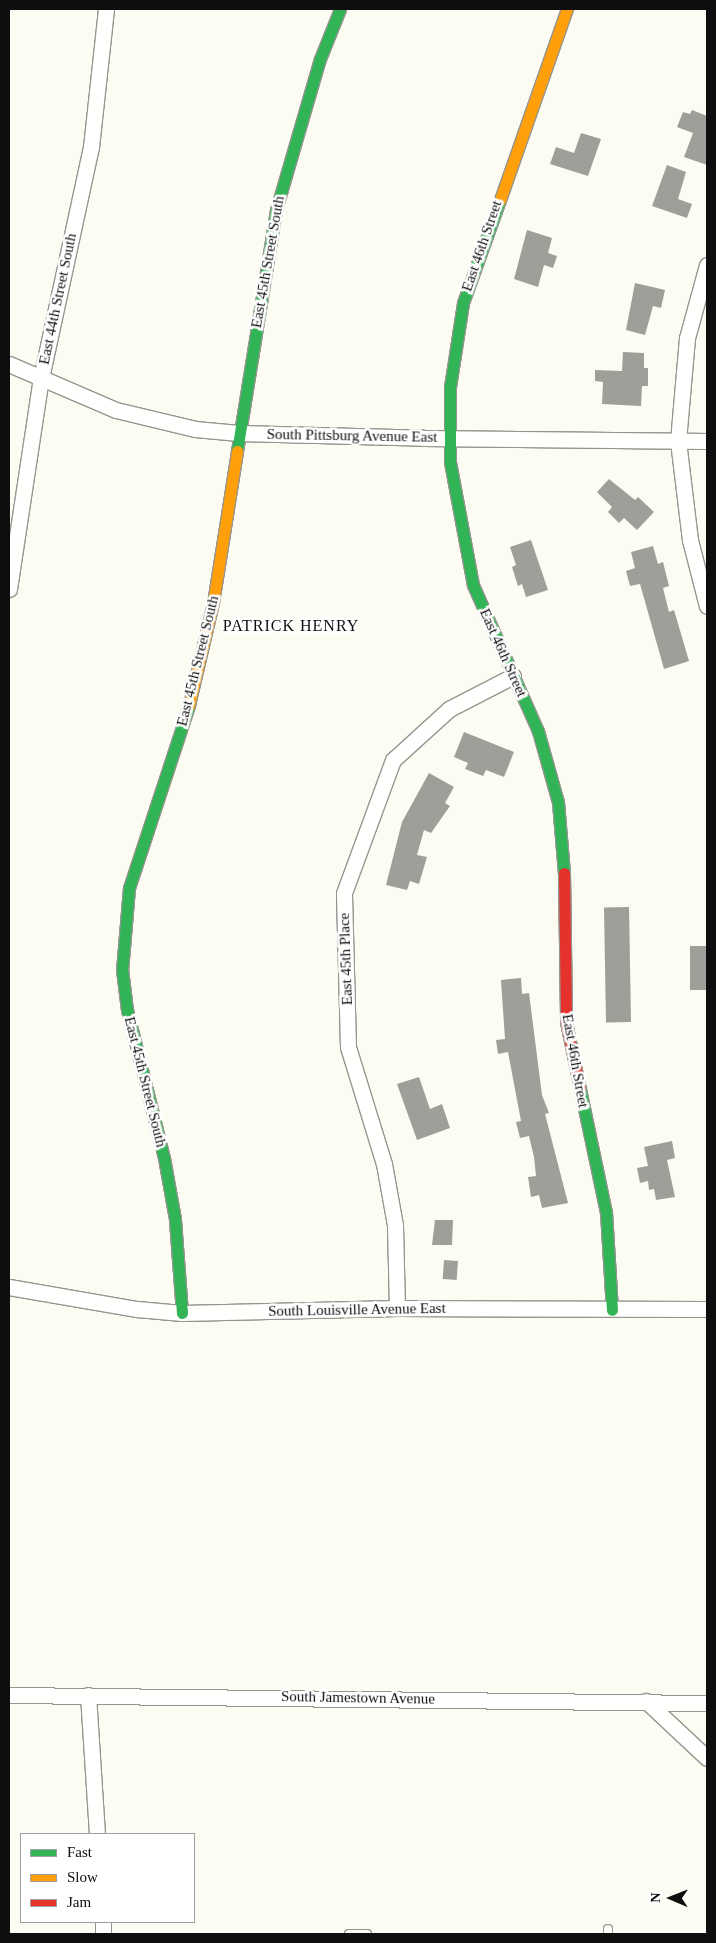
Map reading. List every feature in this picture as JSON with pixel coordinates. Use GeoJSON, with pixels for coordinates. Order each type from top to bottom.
{"type":"FeatureCollection","features":[{"type":"Feature","properties":{"kind":"street","name":"East 44th Street South"},"geometry":{"type":"LineString","coordinates":[[9,589],[41,378],[91,147],[106,9]]}},
{"type":"Feature","properties":{"kind":"street","name":"East 45th Street South"},"geometry":{"type":"LineString","coordinates":[[182,1313],[175,1220],[164,1158],[127,1010],[122,971],[124,932],[131,881],[194,688],[213,603],[276,210],[320,59],[340,9]]}},
{"type":"Feature","properties":{"kind":"street","name":"East 46th Street"},"geometry":{"type":"LineString","coordinates":[[568,9],[463,303],[454,348],[450,438],[453,491],[473,585],[538,731],[558,802],[563,840],[562,958],[566,1022],[606,1212],[612,1310]]}},
{"type":"Feature","properties":{"kind":"street"},"geometry":{"type":"LineString","coordinates":[[707,265],[687,338],[678,441],[690,540],[707,606]]}},
{"type":"Feature","properties":{"kind":"street","name":"South Pittsburg Avenue East"},"geometry":{"type":"LineString","coordinates":[[9,364],[116,410],[148,419],[239,433],[707,441]]}},
{"type":"Feature","properties":{"kind":"street","name":"East 45th Place"},"geometry":{"type":"LineString","coordinates":[[397,1308],[396,1225],[384,1164],[348,1047],[344,893],[392,760],[449,709],[513,676]]}},
{"type":"Feature","properties":{"kind":"street","name":"South Louisville Avenue East"},"geometry":{"type":"LineString","coordinates":[[9,1287],[138,1309],[182,1313],[397,1308],[707,1309]]}},
{"type":"Feature","properties":{"kind":"street","name":"South Jamestown Avenue"},"geometry":{"type":"LineString","coordinates":[[9,1695],[646,1701],[707,1704]]}},
{"type":"Feature","properties":{"kind":"street"},"geometry":{"type":"LineString","coordinates":[[88,1696],[97,1833]]}},
{"type":"Feature","properties":{"kind":"street"},"geometry":{"type":"LineString","coordinates":[[646,1701],[707,1758]]}},
{"type":"Feature","properties":{"kind":"lane"},"geometry":{"type":"LineString","coordinates":[[349,1934],[367,1934]]}},
{"type":"Feature","properties":{"kind":"building"},"geometry":{"type":"Polygon","coordinates":[[[692,110],[707,116],[707,165],[684,157],[693,133],[677,127],[683,112],[690,114],[692,110]]]}},
{"type":"Feature","properties":{"kind":"building"},"geometry":{"type":"Polygon","coordinates":[[[581,133],[601,139],[588,176],[550,164],[556,147],[574,153],[581,133]]]}},
{"type":"Feature","properties":{"kind":"building"},"geometry":{"type":"Polygon","coordinates":[[[667,165],[686,172],[678,199],[692,204],[687,218],[652,206],[667,165]]]}},
{"type":"Feature","properties":{"kind":"building"},"geometry":{"type":"Polygon","coordinates":[[[527,230],[552,238],[548,253],[557,256],[553,268],[544,265],[538,287],[514,279],[527,230]]]}},
{"type":"Feature","properties":{"kind":"building"},"geometry":{"type":"Polygon","coordinates":[[[635,283],[665,290],[661,308],[653,306],[645,335],[626,330],[635,283]]]}},
{"type":"Feature","properties":{"kind":"building"},"geometry":{"type":"Polygon","coordinates":[[[623,352],[644,353],[644,368],[648,368],[648,386],[642,386],[641,406],[602,404],[603,382],[595,381],[595,370],[622,371],[623,352]]]}},
{"type":"Feature","properties":{"kind":"building"},"geometry":{"type":"Polygon","coordinates":[[[609,479],[635,500],[638,497],[654,512],[637,530],[624,518],[619,523],[608,512],[612,507],[597,492],[609,479]]]}},
{"type":"Feature","properties":{"kind":"building"},"geometry":{"type":"Polygon","coordinates":[[[531,540],[548,590],[526,597],[522,584],[518,586],[512,567],[516,565],[510,547],[531,540]]]}},
{"type":"Feature","properties":{"kind":"building"},"geometry":{"type":"Polygon","coordinates":[[[653,546],[658,564],[663,562],[669,586],[663,588],[669,612],[674,610],[689,661],[664,669],[640,584],[630,586],[626,571],[635,568],[631,552],[653,546]]]}},
{"type":"Feature","properties":{"kind":"building"},"geometry":{"type":"Polygon","coordinates":[[[464,732],[514,752],[504,777],[486,770],[483,776],[465,769],[468,763],[454,757],[464,732]]]}},
{"type":"Feature","properties":{"kind":"building"},"geometry":{"type":"Polygon","coordinates":[[[429,773],[454,787],[445,803],[450,806],[431,833],[424,830],[417,855],[427,857],[419,884],[410,881],[407,890],[386,885],[402,822],[429,773]]]}},
{"type":"Feature","properties":{"kind":"building"},"geometry":{"type":"Polygon","coordinates":[[[604,907],[629,907],[631,1022],[606,1022],[604,907]]]}},
{"type":"Feature","properties":{"kind":"building"},"geometry":{"type":"Polygon","coordinates":[[[690,946],[707,946],[707,990],[690,990],[690,946]]]}},
{"type":"Feature","properties":{"kind":"building"},"geometry":{"type":"Polygon","coordinates":[[[521,978],[522,994],[529,993],[542,1095],[549,1113],[545,1114],[568,1203],[542,1208],[539,1195],[531,1197],[528,1177],[536,1176],[534,1157],[529,1136],[520,1138],[516,1122],[521,1121],[508,1052],[498,1054],[496,1040],[505,1039],[501,980],[521,978]]]}},
{"type":"Feature","properties":{"kind":"building"},"geometry":{"type":"Polygon","coordinates":[[[419,1077],[430,1109],[442,1104],[450,1128],[417,1140],[397,1084],[419,1077]]]}},
{"type":"Feature","properties":{"kind":"building"},"geometry":{"type":"Polygon","coordinates":[[[672,1141],[675,1158],[667,1160],[675,1197],[656,1200],[654,1189],[649,1190],[648,1181],[640,1183],[637,1168],[648,1166],[644,1147],[672,1141]]]}},
{"type":"Feature","properties":{"kind":"building"},"geometry":{"type":"Polygon","coordinates":[[[435,1220],[453,1220],[452,1245],[432,1245],[435,1220]]]}},
{"type":"Feature","properties":{"kind":"building"},"geometry":{"type":"Polygon","coordinates":[[[444,1260],[458,1261],[457,1280],[443,1279],[444,1260]]]}},
{"type":"Feature","properties":{"kind":"traffic: fast"},"geometry":{"type":"LineString","coordinates":[[237,451],[276,210],[320,59],[340,9]]}},
{"type":"Feature","properties":{"kind":"traffic: fast"},"geometry":{"type":"LineString","coordinates":[[500,200],[463,303],[450,387],[450,462],[473,585],[538,731],[558,802],[564,873]]}},
{"type":"Feature","properties":{"kind":"traffic: fast"},"geometry":{"type":"LineString","coordinates":[[182,1313],[175,1219],[164,1158],[127,1010],[122,971],[129,888],[189,705]]}},
{"type":"Feature","properties":{"kind":"traffic: fast"},"geometry":{"type":"LineString","coordinates":[[580,1089],[606,1212],[612,1310]]}},
{"type":"Feature","properties":{"kind":"traffic: slow"},"geometry":{"type":"LineString","coordinates":[[500,200],[567,9]]}},
{"type":"Feature","properties":{"kind":"traffic: slow"},"geometry":{"type":"LineString","coordinates":[[189,705],[213,603],[237,451]]}},
{"type":"Feature","properties":{"kind":"traffic: jam"},"geometry":{"type":"LineString","coordinates":[[564,873],[566,1022],[580,1089]]}},
{"type":"Feature","properties":{"kind":"district","name":"PATRICK HENRY"},"geometry":{"type":"Point","coordinates":[291,626]}}]}
